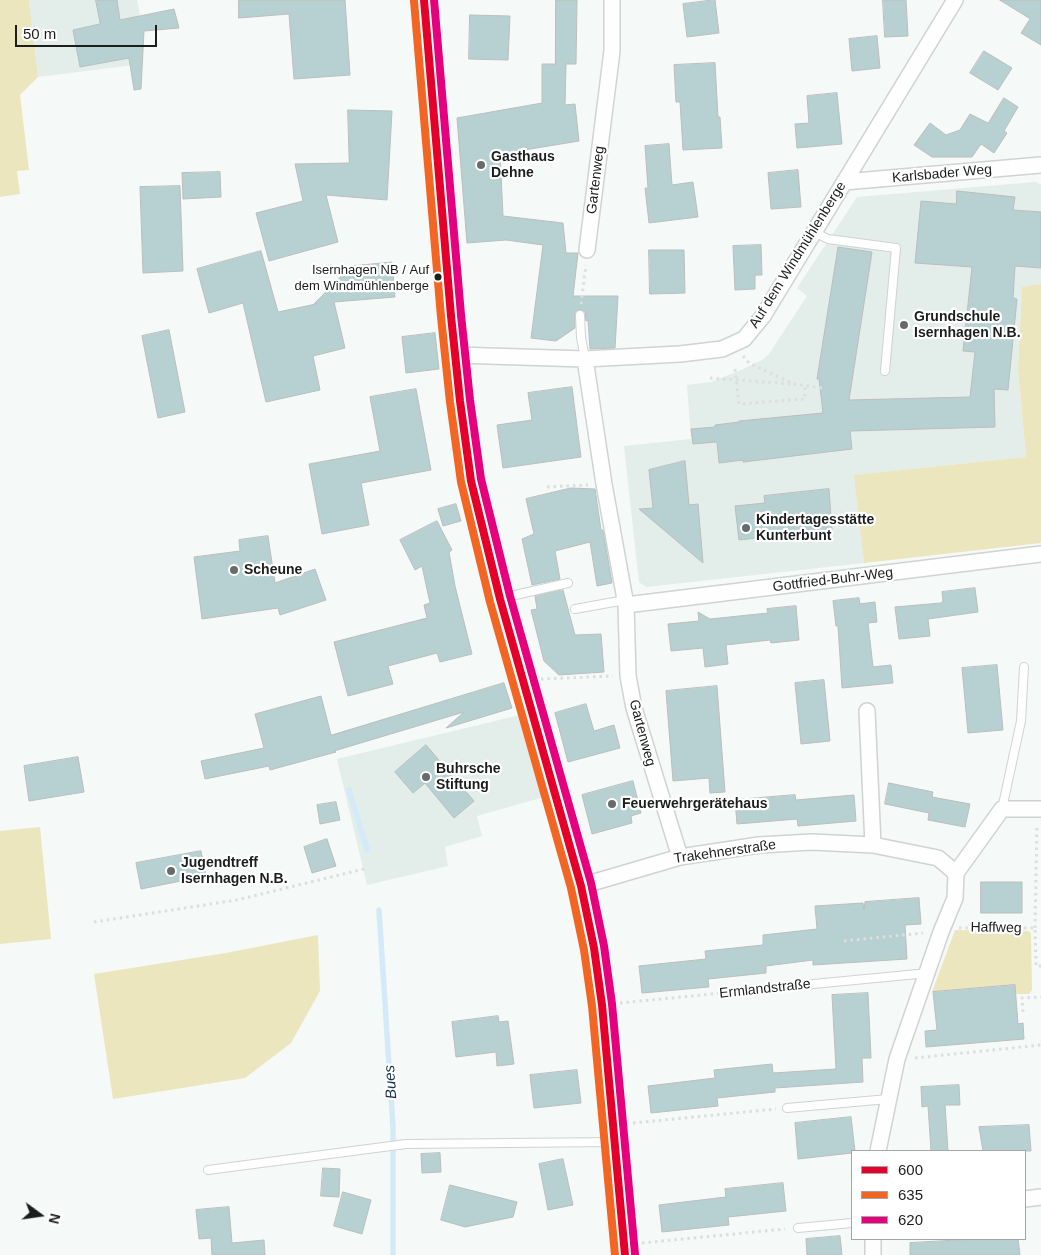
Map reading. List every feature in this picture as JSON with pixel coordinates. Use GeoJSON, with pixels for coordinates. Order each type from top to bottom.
{"type":"FeatureCollection","features":[{"type":"Feature","properties":{"kind":"main road"},"geometry":{"type":"LineString","coordinates":[[424,0],[451,316],[471,481],[500,598],[581,886],[594,948],[602,1005],[624,1250]]}},
{"type":"Feature","properties":{"kind":"street","name":"Gartenweg"},"geometry":{"type":"LineString","coordinates":[[587,250],[612,50],[612,0]]}},
{"type":"Feature","properties":{"kind":"street","name":"Auf dem Windmühlenberge"},"geometry":{"type":"LineString","coordinates":[[456,355],[585,359],[680,354],[722,348],[744,339],[763,316],[955,0]]}},
{"type":"Feature","properties":{"kind":"street","name":"Karlsbader Weg"},"geometry":{"type":"LineString","coordinates":[[844,182],[1041,165]]}},
{"type":"Feature","properties":{"kind":"street","name":"Gartenweg"},"geometry":{"type":"LineString","coordinates":[[585,359],[604,484],[626,603],[628,676],[634,708],[680,857]]}},
{"type":"Feature","properties":{"kind":"street","name":"Gottfried-Buhr-Weg"},"geometry":{"type":"LineString","coordinates":[[626,603],[1041,554]]}},
{"type":"Feature","properties":{"kind":"street"},"geometry":{"type":"LineString","coordinates":[[867,711],[873,845]]}},
{"type":"Feature","properties":{"kind":"street"},"geometry":{"type":"LineString","coordinates":[[878,1150],[897,1059],[942,929],[955,898],[956,873],[1002,809],[1039,809]]}},
{"type":"Feature","properties":{"kind":"street","name":"Trakehnerstraße"},"geometry":{"type":"LineString","coordinates":[[581,886],[680,857],[759,845],[812,842],[873,845],[938,858],[956,873]]}},
{"type":"Feature","properties":{"kind":"street"},"geometry":{"type":"LineString","coordinates":[[1026,1199],[1041,1197]]}},
{"type":"Feature","properties":{"kind":"street"},"geometry":{"type":"LineString","coordinates":[[873,1240],[873,1255]]}},
{"type":"Feature","properties":{"kind":"lane"},"geometry":{"type":"LineString","coordinates":[[814,232],[828,239],[896,248],[885,371]]}},
{"type":"Feature","properties":{"kind":"lane"},"geometry":{"type":"LineString","coordinates":[[580,315],[585,359]]}},
{"type":"Feature","properties":{"kind":"lane"},"geometry":{"type":"LineString","coordinates":[[500,598],[568,583]]}},
{"type":"Feature","properties":{"kind":"lane"},"geometry":{"type":"LineString","coordinates":[[575,609],[626,603]]}},
{"type":"Feature","properties":{"kind":"lane"},"geometry":{"type":"LineString","coordinates":[[1002,809],[1021,721],[1024,668]]}},
{"type":"Feature","properties":{"kind":"lane","name":"Ermlandstraße"},"geometry":{"type":"LineString","coordinates":[[803,985],[928,973]]}},
{"type":"Feature","properties":{"kind":"lane"},"geometry":{"type":"LineString","coordinates":[[787,1108],[888,1100]]}},
{"type":"Feature","properties":{"kind":"lane"},"geometry":{"type":"LineString","coordinates":[[208,1170],[387,1146],[614,1134]]}},
{"type":"Feature","properties":{"kind":"lane"},"geometry":{"type":"LineString","coordinates":[[798,1228],[851,1223]]}},
{"type":"Feature","properties":{"kind":"path"},"geometry":{"type":"LineString","coordinates":[[580,315],[587,250]]}},
{"type":"Feature","properties":{"kind":"path"},"geometry":{"type":"LineString","coordinates":[[734,344],[749,363],[794,384]]}},
{"type":"Feature","properties":{"kind":"path"},"geometry":{"type":"LineString","coordinates":[[735,369],[738,404],[805,399],[805,386]]}},
{"type":"Feature","properties":{"kind":"path"},"geometry":{"type":"LineString","coordinates":[[710,378],[822,388]]}},
{"type":"Feature","properties":{"kind":"path"},"geometry":{"type":"LineString","coordinates":[[547,487],[604,484]]}},
{"type":"Feature","properties":{"kind":"path"},"geometry":{"type":"LineString","coordinates":[[523,680],[603,677]]}},
{"type":"Feature","properties":{"kind":"path"},"geometry":{"type":"LineString","coordinates":[[1035,928],[1039,809]]}},
{"type":"Feature","properties":{"kind":"path"},"geometry":{"type":"LineString","coordinates":[[94,922],[237,900],[364,868]]}},
{"type":"Feature","properties":{"kind":"path","name":"Haffweg"},"geometry":{"type":"LineString","coordinates":[[942,929],[1035,928],[1036,966],[1041,966]]}},
{"type":"Feature","properties":{"kind":"path"},"geometry":{"type":"LineString","coordinates":[[844,941],[942,929]]}},
{"type":"Feature","properties":{"kind":"path","name":"Ermlandstraße"},"geometry":{"type":"LineString","coordinates":[[602,1005],[803,985]]}},
{"type":"Feature","properties":{"kind":"path"},"geometry":{"type":"LineString","coordinates":[[1023,1012],[1022,998],[1041,996]]}},
{"type":"Feature","properties":{"kind":"path"},"geometry":{"type":"LineString","coordinates":[[897,1059],[1041,1045]]}},
{"type":"Feature","properties":{"kind":"path"},"geometry":{"type":"LineString","coordinates":[[614,1134],[787,1108]]}},
{"type":"Feature","properties":{"kind":"path"},"geometry":{"type":"LineString","coordinates":[[624,1250],[798,1228]]}},
{"type":"Feature","properties":{"kind":"shaded area"},"geometry":{"type":"Polygon","coordinates":[[[0,0],[29,0],[38,77],[20,95],[29,170],[17,171],[20,194],[0,197],[0,0]]]}},
{"type":"Feature","properties":{"kind":"shaded area"},"geometry":{"type":"Polygon","coordinates":[[[29,0],[137,0],[144,35],[142,64],[38,77],[29,0]]]}},
{"type":"Feature","properties":{"kind":"shaded area","name":"Grundschule Isernhagen N.B."},"geometry":{"type":"Polygon","coordinates":[[[1036,182],[1041,185],[1041,284],[1022,288],[1018,369],[1026,457],[855,475],[864,563],[646,587],[639,582],[624,446],[691,439],[687,385],[711,382],[762,360],[769,354],[807,296],[797,288],[857,197],[1036,182]]]}},
{"type":"Feature","properties":{"kind":"shaded area"},"geometry":{"type":"Polygon","coordinates":[[[1041,284],[1041,543],[864,563],[854,475],[1026,457],[1018,369],[1022,287],[1041,284]]]}},
{"type":"Feature","properties":{"kind":"shaded area","name":"Buhrsche Stiftung"},"geometry":{"type":"Polygon","coordinates":[[[520,715],[544,797],[477,816],[482,836],[445,847],[448,866],[367,885],[337,759],[520,715]]]}},
{"type":"Feature","properties":{"kind":"shaded area"},"geometry":{"type":"Polygon","coordinates":[[[40,827],[51,939],[0,944],[0,831],[40,827]]]}},
{"type":"Feature","properties":{"kind":"shaded area"},"geometry":{"type":"Polygon","coordinates":[[[955,930],[1029,931],[1031,934],[1032,990],[1029,994],[1016,994],[1015,985],[932,992],[955,930]]]}},
{"type":"Feature","properties":{"kind":"shaded area"},"geometry":{"type":"Polygon","coordinates":[[[318,935],[320,991],[291,1043],[245,1078],[113,1099],[94,974],[226,953],[318,935]]]}},
{"type":"Feature","properties":{"kind":"building"},"geometry":{"type":"Polygon","coordinates":[[[96,0],[117,0],[120,20],[174,9],[179,28],[144,31],[141,89],[134,90],[129,58],[80,67],[73,30],[100,24],[96,0]]]}},
{"type":"Feature","properties":{"kind":"building"},"geometry":{"type":"Polygon","coordinates":[[[239,0],[345,0],[350,75],[294,79],[289,14],[239,18],[239,0]]]}},
{"type":"Feature","properties":{"kind":"building"},"geometry":{"type":"Polygon","coordinates":[[[556,0],[577,0],[576,64],[566,64],[565,105],[575,104],[579,141],[500,154],[503,216],[563,223],[566,253],[578,253],[573,296],[618,296],[615,348],[590,349],[588,320],[586,321],[585,312],[580,309],[575,313],[575,328],[556,341],[531,338],[543,245],[506,240],[467,243],[457,118],[542,103],[542,64],[555,64],[556,0]]]}},
{"type":"Feature","properties":{"kind":"building"},"geometry":{"type":"Polygon","coordinates":[[[715,0],[719,33],[687,37],[683,4],[715,0]]]}},
{"type":"Feature","properties":{"kind":"building"},"geometry":{"type":"Polygon","coordinates":[[[883,0],[906,0],[908,36],[885,37],[883,0]]]}},
{"type":"Feature","properties":{"kind":"building"},"geometry":{"type":"Polygon","coordinates":[[[1000,0],[1041,0],[1041,45],[1021,33],[1030,19],[1000,0]]]}},
{"type":"Feature","properties":{"kind":"building"},"geometry":{"type":"Polygon","coordinates":[[[470,15],[510,16],[508,60],[469,59],[470,15]]]}},
{"type":"Feature","properties":{"kind":"building"},"geometry":{"type":"Polygon","coordinates":[[[877,36],[880,68],[852,71],[849,39],[877,36]]]}},
{"type":"Feature","properties":{"kind":"building"},"geometry":{"type":"Polygon","coordinates":[[[984,51],[1012,68],[998,90],[970,73],[984,51]]]}},
{"type":"Feature","properties":{"kind":"building"},"geometry":{"type":"Polygon","coordinates":[[[715,63],[722,148],[683,150],[680,102],[676,102],[674,65],[715,63]]]}},
{"type":"Feature","properties":{"kind":"building"},"geometry":{"type":"Polygon","coordinates":[[[837,93],[842,144],[797,148],[795,124],[809,123],[807,96],[837,93]]]}},
{"type":"Feature","properties":{"kind":"building"},"geometry":{"type":"Polygon","coordinates":[[[1004,98],[1018,107],[1004,131],[1007,133],[994,153],[981,144],[972,157],[932,157],[914,145],[930,123],[946,135],[960,130],[970,114],[988,123],[1004,98]]]}},
{"type":"Feature","properties":{"kind":"building"},"geometry":{"type":"Polygon","coordinates":[[[348,110],[392,111],[387,200],[326,195],[338,242],[269,261],[256,213],[303,201],[295,164],[349,163],[348,110]]]}},
{"type":"Feature","properties":{"kind":"building"},"geometry":{"type":"Polygon","coordinates":[[[669,144],[672,185],[693,182],[698,217],[649,223],[645,188],[648,188],[645,146],[669,144]]]}},
{"type":"Feature","properties":{"kind":"building"},"geometry":{"type":"Polygon","coordinates":[[[798,170],[801,207],[771,209],[768,173],[798,170]]]}},
{"type":"Feature","properties":{"kind":"building"},"geometry":{"type":"Polygon","coordinates":[[[220,172],[221,197],[183,199],[182,173],[220,172]]]}},
{"type":"Feature","properties":{"kind":"building"},"geometry":{"type":"Polygon","coordinates":[[[180,186],[183,271],[143,273],[140,187],[180,186]]]}},
{"type":"Feature","properties":{"kind":"building"},"geometry":{"type":"Polygon","coordinates":[[[957,191],[1015,197],[1013,210],[1041,212],[1041,268],[1015,266],[1013,298],[1017,299],[1008,390],[994,389],[995,427],[850,431],[852,449],[743,462],[743,460],[719,463],[717,442],[693,444],[691,429],[715,427],[715,425],[739,421],[823,413],[819,379],[817,379],[838,247],[872,252],[849,400],[970,397],[975,352],[963,351],[972,267],[915,263],[921,201],[956,204],[957,191]]]}},
{"type":"Feature","properties":{"kind":"building"},"geometry":{"type":"Polygon","coordinates":[[[761,245],[762,275],[755,275],[755,289],[735,290],[733,246],[761,245]]]}},
{"type":"Feature","properties":{"kind":"building"},"geometry":{"type":"Polygon","coordinates":[[[649,250],[684,250],[685,293],[650,294],[649,250]]]}},
{"type":"Feature","properties":{"kind":"building"},"geometry":{"type":"Polygon","coordinates":[[[261,251],[278,312],[316,304],[314,304],[351,266],[392,262],[395,297],[334,302],[345,348],[313,356],[320,390],[266,402],[243,303],[209,313],[197,269],[261,251]]]}},
{"type":"Feature","properties":{"kind":"building"},"geometry":{"type":"Polygon","coordinates":[[[169,330],[185,412],[158,418],[142,336],[169,330]]]}},
{"type":"Feature","properties":{"kind":"building"},"geometry":{"type":"Polygon","coordinates":[[[435,333],[439,369],[406,373],[402,337],[435,333]]]}},
{"type":"Feature","properties":{"kind":"building"},"geometry":{"type":"Polygon","coordinates":[[[572,387],[581,457],[503,468],[497,425],[532,420],[528,393],[572,387]]]}},
{"type":"Feature","properties":{"kind":"building"},"geometry":{"type":"Polygon","coordinates":[[[416,389],[431,470],[361,483],[369,525],[322,534],[309,464],[380,451],[370,397],[416,389]]]}},
{"type":"Feature","properties":{"kind":"building"},"geometry":{"type":"Polygon","coordinates":[[[685,461],[689,505],[698,504],[703,563],[639,509],[653,508],[649,470],[685,461]]]}},
{"type":"Feature","properties":{"kind":"building"},"geometry":{"type":"Polygon","coordinates":[[[571,488],[595,489],[612,583],[597,586],[590,542],[555,551],[560,579],[532,585],[522,539],[534,534],[526,499],[571,488]]]}},
{"type":"Feature","properties":{"kind":"building"},"geometry":{"type":"Polygon","coordinates":[[[829,489],[832,530],[739,540],[735,506],[765,503],[764,496],[829,489]]]}},
{"type":"Feature","properties":{"kind":"building"},"geometry":{"type":"Polygon","coordinates":[[[456,504],[461,521],[443,526],[438,509],[456,504]]]}},
{"type":"Feature","properties":{"kind":"building"},"geometry":{"type":"Polygon","coordinates":[[[437,521],[452,550],[449,552],[455,586],[472,654],[440,662],[437,653],[388,666],[393,684],[348,696],[334,642],[427,618],[424,605],[430,603],[422,566],[415,570],[400,540],[437,521]]]}},
{"type":"Feature","properties":{"kind":"building","name":"Scheune"},"geometry":{"type":"Polygon","coordinates":[[[268,536],[275,583],[315,569],[326,600],[280,615],[278,608],[202,619],[194,557],[240,551],[239,540],[268,536]]]}},
{"type":"Feature","properties":{"kind":"building"},"geometry":{"type":"Polygon","coordinates":[[[975,588],[978,612],[928,619],[930,636],[899,639],[895,607],[941,603],[943,601],[942,592],[975,588]]]}},
{"type":"Feature","properties":{"kind":"building"},"geometry":{"type":"Polygon","coordinates":[[[563,590],[575,635],[601,634],[604,672],[559,675],[544,661],[531,610],[537,609],[535,596],[563,590]]]}},
{"type":"Feature","properties":{"kind":"building"},"geometry":{"type":"Polygon","coordinates":[[[859,598],[860,604],[875,602],[877,622],[868,623],[873,667],[891,665],[893,683],[842,688],[838,626],[836,626],[833,601],[859,598]]]}},
{"type":"Feature","properties":{"kind":"building"},"geometry":{"type":"Polygon","coordinates":[[[796,606],[799,640],[771,643],[770,640],[726,645],[728,664],[705,667],[703,648],[671,651],[668,624],[699,621],[698,612],[710,619],[768,613],[767,609],[796,606]]]}},
{"type":"Feature","properties":{"kind":"building"},"geometry":{"type":"Polygon","coordinates":[[[997,665],[1003,730],[968,733],[962,668],[997,665]]]}},
{"type":"Feature","properties":{"kind":"building"},"geometry":{"type":"Polygon","coordinates":[[[824,680],[830,741],[801,744],[795,683],[824,680]]]}},
{"type":"Feature","properties":{"kind":"building"},"geometry":{"type":"Polygon","coordinates":[[[504,683],[512,708],[446,728],[464,712],[334,751],[336,752],[270,770],[269,766],[205,779],[201,761],[264,748],[255,714],[321,696],[331,735],[504,683]]]}},
{"type":"Feature","properties":{"kind":"building"},"geometry":{"type":"Polygon","coordinates":[[[717,686],[725,792],[710,793],[709,778],[673,781],[666,691],[717,686]]]}},
{"type":"Feature","properties":{"kind":"building"},"geometry":{"type":"Polygon","coordinates":[[[586,704],[594,731],[614,725],[620,748],[568,762],[555,713],[586,704]]]}},
{"type":"Feature","properties":{"kind":"building","name":"Buhrsche Stiftung"},"geometry":{"type":"Polygon","coordinates":[[[426,745],[474,801],[454,818],[425,783],[413,793],[395,772],[426,745]]]}},
{"type":"Feature","properties":{"kind":"building"},"geometry":{"type":"Polygon","coordinates":[[[78,757],[84,792],[29,801],[24,766],[78,757]]]}},
{"type":"Feature","properties":{"kind":"building","name":"Feuerwehrgerätehaus"},"geometry":{"type":"Polygon","coordinates":[[[633,781],[641,813],[631,816],[632,823],[592,834],[582,795],[633,781]]]}},
{"type":"Feature","properties":{"kind":"building"},"geometry":{"type":"Polygon","coordinates":[[[889,783],[933,792],[932,797],[970,804],[965,827],[928,820],[929,813],[885,804],[889,783]]]}},
{"type":"Feature","properties":{"kind":"building"},"geometry":{"type":"Polygon","coordinates":[[[795,795],[796,800],[854,795],[856,821],[798,826],[797,819],[737,824],[735,800],[795,795]]]}},
{"type":"Feature","properties":{"kind":"building"},"geometry":{"type":"Polygon","coordinates":[[[336,802],[340,820],[320,824],[317,805],[336,802]]]}},
{"type":"Feature","properties":{"kind":"building"},"geometry":{"type":"Polygon","coordinates":[[[327,839],[336,866],[312,873],[304,847],[327,839]]]}},
{"type":"Feature","properties":{"kind":"building","name":"Jugendtreff Isernhagen N.B."},"geometry":{"type":"Polygon","coordinates":[[[201,851],[206,876],[141,889],[136,863],[201,851]]]}},
{"type":"Feature","properties":{"kind":"building"},"geometry":{"type":"Polygon","coordinates":[[[981,882],[1022,882],[1022,913],[981,913],[981,882]]]}},
{"type":"Feature","properties":{"kind":"building"},"geometry":{"type":"Polygon","coordinates":[[[919,898],[921,924],[905,925],[907,959],[813,965],[813,960],[766,966],[766,973],[708,979],[709,987],[642,993],[639,966],[706,959],[705,951],[763,945],[763,935],[817,929],[815,906],[863,903],[864,910],[865,902],[919,898]]]}},
{"type":"Feature","properties":{"kind":"building"},"geometry":{"type":"Polygon","coordinates":[[[1015,985],[1018,1024],[1023,1023],[1024,1039],[926,1047],[925,1031],[937,1030],[933,992],[1015,985]]]}},
{"type":"Feature","properties":{"kind":"building"},"geometry":{"type":"Polygon","coordinates":[[[868,993],[871,1058],[862,1058],[863,1082],[775,1088],[775,1092],[717,1098],[718,1106],[651,1113],[648,1086],[715,1078],[714,1070],[772,1064],[773,1073],[836,1069],[832,995],[868,993]]]}},
{"type":"Feature","properties":{"kind":"building"},"geometry":{"type":"Polygon","coordinates":[[[498,1016],[499,1022],[508,1021],[514,1064],[497,1066],[496,1052],[456,1057],[452,1022],[498,1016]]]}},
{"type":"Feature","properties":{"kind":"building"},"geometry":{"type":"Polygon","coordinates":[[[577,1070],[581,1103],[534,1108],[530,1075],[577,1070]]]}},
{"type":"Feature","properties":{"kind":"building"},"geometry":{"type":"Polygon","coordinates":[[[959,1085],[960,1105],[945,1105],[948,1150],[931,1150],[928,1106],[922,1107],[921,1087],[959,1085]]]}},
{"type":"Feature","properties":{"kind":"building"},"geometry":{"type":"Polygon","coordinates":[[[851,1117],[855,1150],[851,1150],[851,1153],[798,1159],[795,1123],[851,1117]]]}},
{"type":"Feature","properties":{"kind":"building"},"geometry":{"type":"Polygon","coordinates":[[[1029,1125],[1031,1151],[983,1150],[979,1127],[1029,1125]]]}},
{"type":"Feature","properties":{"kind":"building"},"geometry":{"type":"Polygon","coordinates":[[[440,1153],[441,1172],[422,1173],[421,1154],[440,1153]]]}},
{"type":"Feature","properties":{"kind":"building"},"geometry":{"type":"Polygon","coordinates":[[[563,1159],[573,1205],[548,1210],[539,1164],[563,1159]]]}},
{"type":"Feature","properties":{"kind":"building"},"geometry":{"type":"Polygon","coordinates":[[[323,1168],[340,1169],[339,1197],[321,1196],[323,1168]]]}},
{"type":"Feature","properties":{"kind":"building"},"geometry":{"type":"Polygon","coordinates":[[[783,1183],[786,1211],[728,1217],[729,1225],[662,1232],[659,1205],[726,1197],[725,1189],[783,1183]]]}},
{"type":"Feature","properties":{"kind":"building"},"geometry":{"type":"Polygon","coordinates":[[[450,1185],[517,1202],[513,1217],[465,1227],[441,1220],[450,1185]]]}},
{"type":"Feature","properties":{"kind":"building"},"geometry":{"type":"Polygon","coordinates":[[[343,1192],[371,1200],[362,1234],[334,1226],[343,1192]]]}},
{"type":"Feature","properties":{"kind":"building"},"geometry":{"type":"Polygon","coordinates":[[[229,1207],[232,1243],[264,1240],[265,1255],[212,1255],[211,1238],[199,1239],[196,1210],[229,1207]]]}},
{"type":"Feature","properties":{"kind":"building"},"geometry":{"type":"Polygon","coordinates":[[[840,1236],[842,1255],[807,1255],[806,1239],[840,1236]]]}},
{"type":"Feature","properties":{"kind":"building"},"geometry":{"type":"Polygon","coordinates":[[[960,1240],[1018,1240],[1020,1255],[910,1255],[910,1243],[960,1240]]]}},
{"type":"Feature","properties":{"kind":"waterway","name":"Bues"},"geometry":{"type":"LineString","coordinates":[[349,790],[367,849]]}},
{"type":"Feature","properties":{"kind":"waterway","name":"Bues"},"geometry":{"type":"LineString","coordinates":[[379,910],[393,1127],[393,1255]]}},
{"type":"Feature","properties":{"kind":"transit line","name":"600"},"geometry":{"type":"LineString","coordinates":[[424,0],[451,316],[471,481],[500,599],[581,886],[594,948],[602,1005],[625,1255]]}},
{"type":"Feature","properties":{"kind":"transit line","name":"620"},"geometry":{"type":"LineString","coordinates":[[434,0],[461,315],[481,479],[510,596],[591,883],[604,946],[612,1004],[635,1254]]}},
{"type":"Feature","properties":{"kind":"transit line","name":"635"},"geometry":{"type":"LineString","coordinates":[[414,1],[441,317],[461,482],[490,602],[571,888],[584,950],[592,1006],[615,1255]]}},
{"type":"Feature","properties":{"kind":"place","name":"Gasthaus Dehne"},"geometry":{"type":"Point","coordinates":[481,165]}},
{"type":"Feature","properties":{"kind":"place","name":"Isernhagen NB / Auf dem Windmühlenberge"},"geometry":{"type":"Point","coordinates":[438,277]}},
{"type":"Feature","properties":{"kind":"place","name":"Grundschule Isernhagen N.B."},"geometry":{"type":"Point","coordinates":[904,325]}},
{"type":"Feature","properties":{"kind":"place","name":"Kindertagesstätte Kunterbunt"},"geometry":{"type":"Point","coordinates":[746,528]}},
{"type":"Feature","properties":{"kind":"place","name":"Scheune"},"geometry":{"type":"Point","coordinates":[234,570]}},
{"type":"Feature","properties":{"kind":"place","name":"Buhrsche Stiftung"},"geometry":{"type":"Point","coordinates":[426,777]}},
{"type":"Feature","properties":{"kind":"place","name":"Feuerwehrgerätehaus"},"geometry":{"type":"Point","coordinates":[612,804]}},
{"type":"Feature","properties":{"kind":"place","name":"Jugendtreff Isernhagen N.B."},"geometry":{"type":"Point","coordinates":[171,871]}}]}
